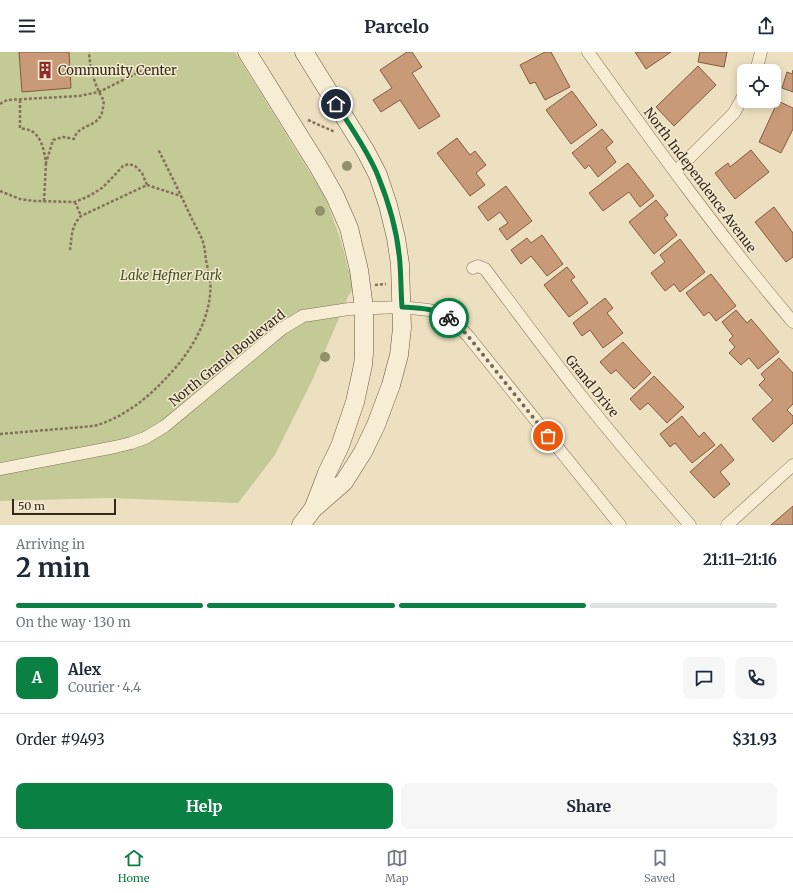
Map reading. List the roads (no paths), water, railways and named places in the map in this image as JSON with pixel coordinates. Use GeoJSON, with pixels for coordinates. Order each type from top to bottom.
{"type":"FeatureCollection","features":[{"type":"Feature","properties":{"kind":"street"},"geometry":{"type":"LineString","coordinates":[[248,52],[335,196],[349,228],[359,270],[364,308],[364,354],[355,402],[340,446],[306,519]]}},
{"type":"Feature","properties":{"kind":"street"},"geometry":{"type":"LineString","coordinates":[[304,52],[360,142],[378,175],[388,205],[396,238],[400,264],[402,307],[402,328],[399,355],[391,385],[376,425],[363,452],[344,482],[306,519]]}},
{"type":"Feature","properties":{"kind":"street","name":"North Independence Avenue"},"geometry":{"type":"LineString","coordinates":[[588,52],[675,172],[793,322]]}},
{"type":"Feature","properties":{"kind":"street"},"geometry":{"type":"LineString","coordinates":[[758,64],[761,52]]}},
{"type":"Feature","properties":{"kind":"street"},"geometry":{"type":"LineString","coordinates":[[675,172],[734,113],[737,108]]}},
{"type":"Feature","properties":{"kind":"street","name":"Grand Drive"},"geometry":{"type":"LineString","coordinates":[[473,268],[478,266],[485,269],[583,398],[644,473],[690,525]]}},
{"type":"Feature","properties":{"kind":"street","name":"North Grand Boulevard"},"geometry":{"type":"LineString","coordinates":[[0,469],[114,447],[145,438],[165,426],[283,328],[303,316],[343,309],[402,307],[420,308],[447,316],[468,336],[620,525]]}},
{"type":"Feature","properties":{"kind":"street"},"geometry":{"type":"LineString","coordinates":[[727,525],[793,465]]}},
{"type":"Feature","properties":{"kind":"place","name":"Community Center"},"geometry":{"type":"Point","coordinates":[45,70]}},
{"type":"Feature","properties":{"kind":"park label","name":"Lake Hefner Park"},"geometry":{"type":"Point","coordinates":[171,275]}}]}
